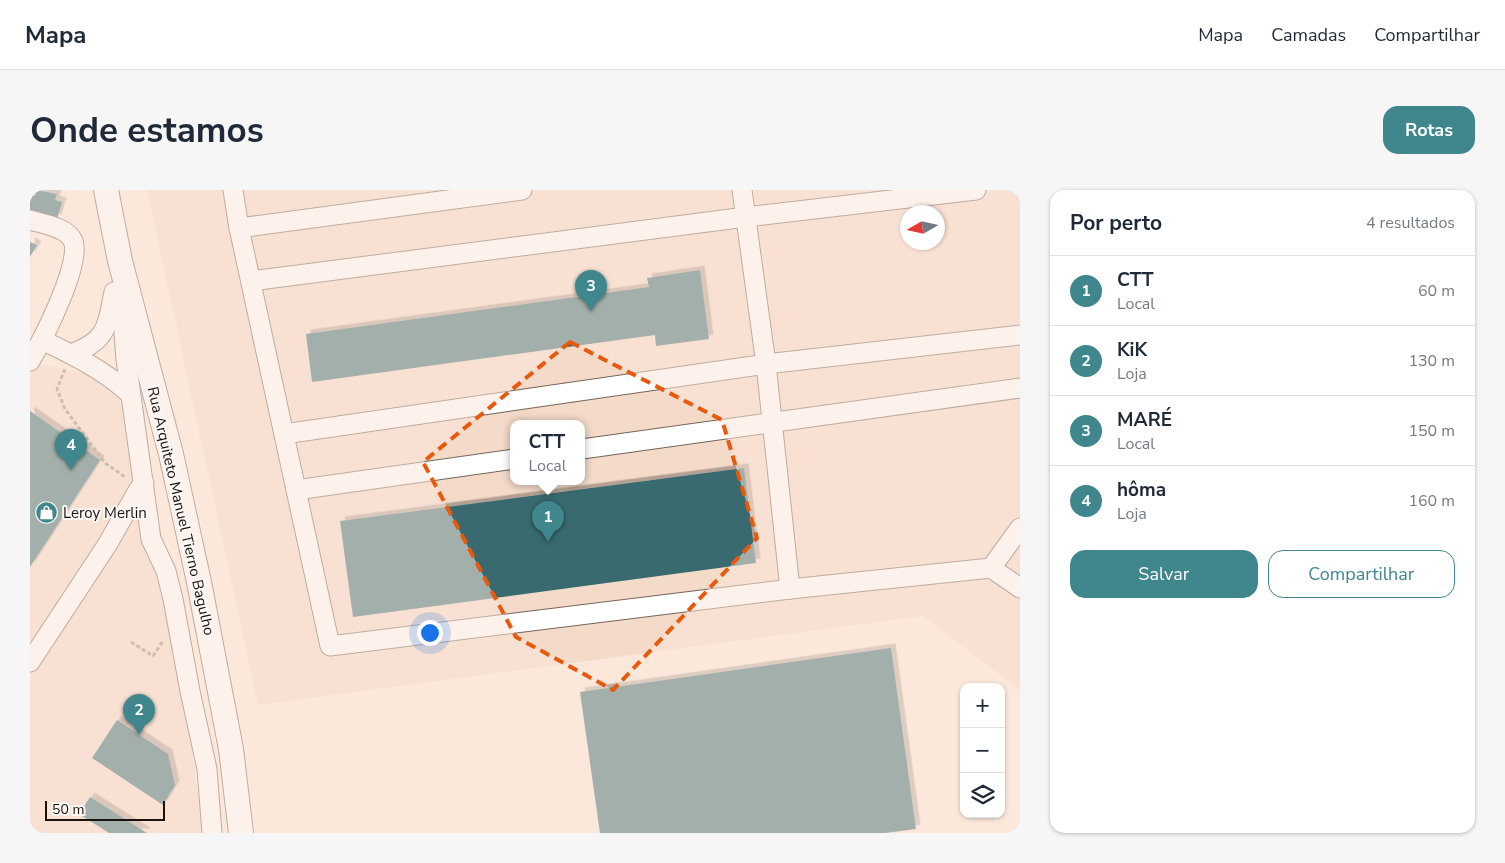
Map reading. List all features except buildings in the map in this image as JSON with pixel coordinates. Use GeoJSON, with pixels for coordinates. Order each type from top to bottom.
{"type":"FeatureCollection","features":[{"type":"Feature","properties":{"kind":"main road","name":"Rua Arquiteto Manuel Tierno Bagulho"},"geometry":{"type":"LineString","coordinates":[[106,191],[120,261],[171,454],[199,582],[231,748],[241,833]]}},
{"type":"Feature","properties":{"kind":"street"},"geometry":{"type":"LineString","coordinates":[[233,190],[239,228],[330,646],[790,589],[990,568],[1020,588]]}},
{"type":"Feature","properties":{"kind":"street"},"geometry":{"type":"LineString","coordinates":[[239,228],[522,190]]}},
{"type":"Feature","properties":{"kind":"street"},"geometry":{"type":"LineString","coordinates":[[742,190],[766,364],[790,589]]}},
{"type":"Feature","properties":{"kind":"street"},"geometry":{"type":"LineString","coordinates":[[251,282],[746,217],[976,190]]}},
{"type":"Feature","properties":{"kind":"street"},"geometry":{"type":"LineString","coordinates":[[30,220],[58,228],[68,234],[73,240],[75,249],[72,270],[42,340],[30,361]]}},
{"type":"Feature","properties":{"kind":"street"},"geometry":{"type":"LineString","coordinates":[[71,354],[88,348],[101,337],[108,322],[120,261]]}},
{"type":"Feature","properties":{"kind":"street"},"geometry":{"type":"LineString","coordinates":[[120,261],[122,325],[130,394],[135,483],[151,539],[166,571],[173,599],[190,692],[208,769],[212,833]]}},
{"type":"Feature","properties":{"kind":"street"},"geometry":{"type":"LineString","coordinates":[[284,434],[766,364],[1020,335]]}},
{"type":"Feature","properties":{"kind":"street"},"geometry":{"type":"LineString","coordinates":[[42,340],[96,368],[120,384],[130,394]]}},
{"type":"Feature","properties":{"kind":"street"},"geometry":{"type":"LineString","coordinates":[[585,449],[1020,388]]}},
{"type":"Feature","properties":{"kind":"street"},"geometry":{"type":"LineString","coordinates":[[296,490],[510,460]]}},
{"type":"Feature","properties":{"kind":"street"},"geometry":{"type":"LineString","coordinates":[[30,662],[108,545],[139,489],[135,483]]}},
{"type":"Feature","properties":{"kind":"street"},"geometry":{"type":"LineString","coordinates":[[990,568],[1020,528]]}},
{"type":"Feature","properties":{"kind":"path"},"geometry":{"type":"LineString","coordinates":[[71,354],[57,389],[64,409],[105,463],[135,483]]}},
{"type":"Feature","properties":{"kind":"path"},"geometry":{"type":"LineString","coordinates":[[131,642],[153,656],[166,636]]}},
{"type":"Feature","properties":{"kind":"highlighted area"},"geometry":{"type":"Polygon","coordinates":[[[570,342],[722,420],[757,538],[613,690],[516,637],[423,462],[570,342]]]}},
{"type":"Feature","properties":{"kind":"shaded area"},"geometry":{"type":"Polygon","coordinates":[[[147,190],[1020,190],[1020,690],[923,616],[258,705],[147,190]]]}},
{"type":"Feature","properties":{"kind":"shaded area"},"geometry":{"type":"Polygon","coordinates":[[[36,363],[95,376],[116,393],[125,414],[160,558],[190,736],[203,833],[30,833],[30,372],[36,363]]]}},
{"type":"Feature","properties":{"kind":"place","name":"MARÉ"},"geometry":{"type":"Point","coordinates":[591,311]}},
{"type":"Feature","properties":{"kind":"place","name":"hôma"},"geometry":{"type":"Point","coordinates":[71,470]}},
{"type":"Feature","properties":{"kind":"place","name":"Leroy Merlin"},"geometry":{"type":"Point","coordinates":[47,513]}},
{"type":"Feature","properties":{"kind":"place","name":"CTT"},"geometry":{"type":"Point","coordinates":[548,542]}},
{"type":"Feature","properties":{"kind":"place","name":"KiK"},"geometry":{"type":"Point","coordinates":[139,735]}}]}
